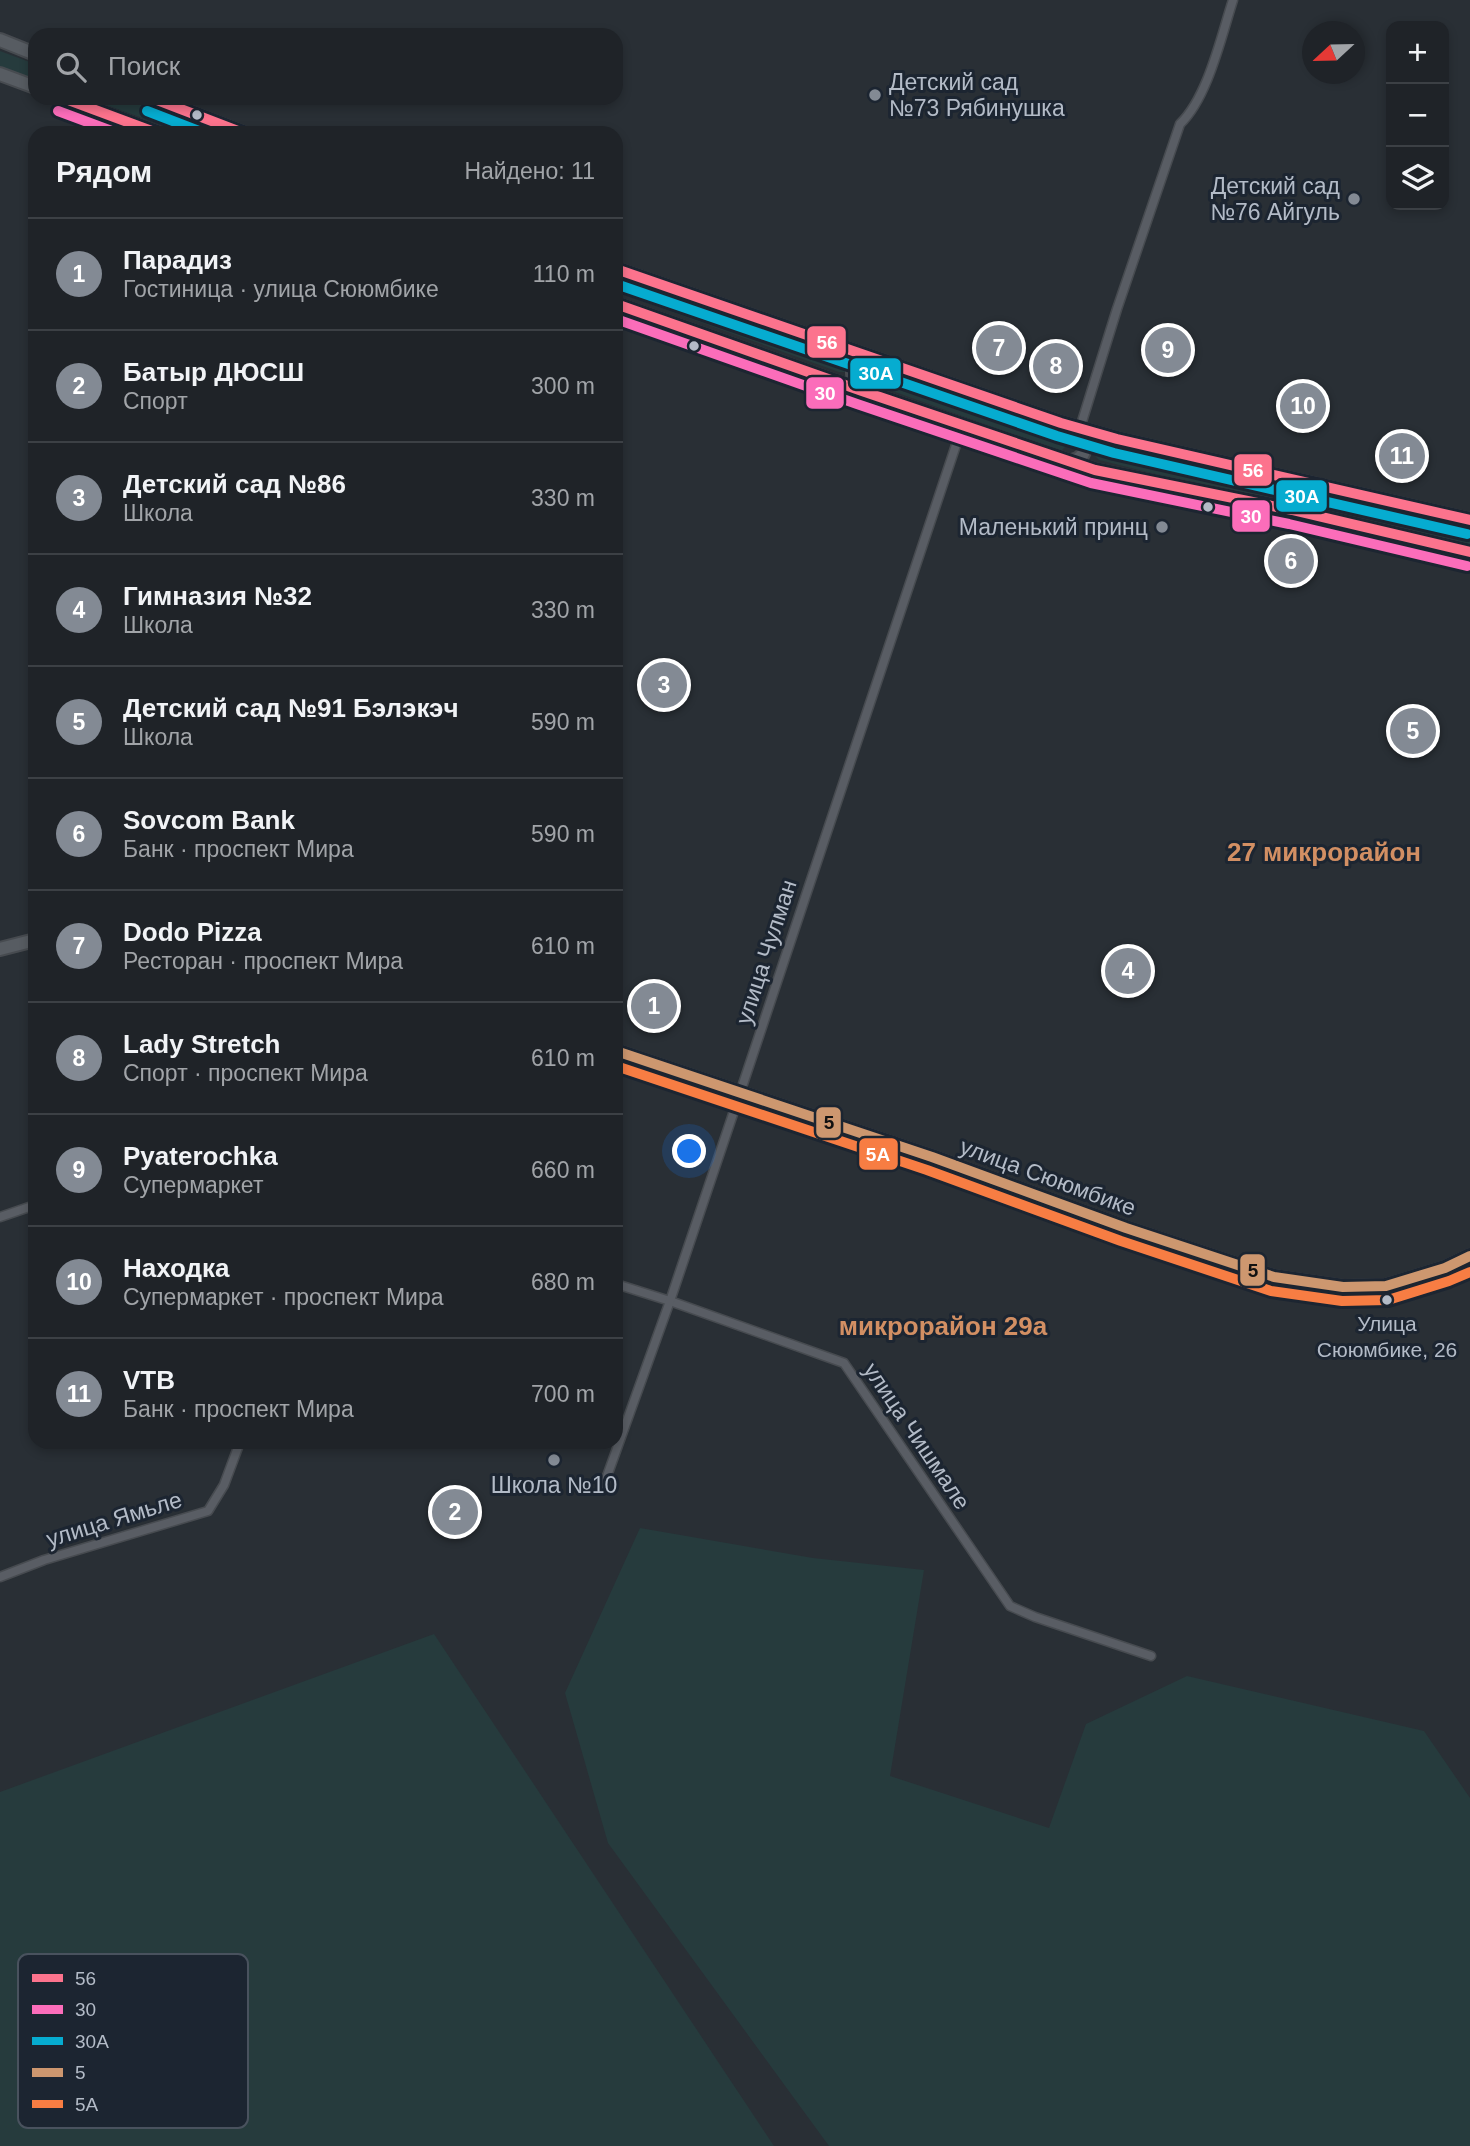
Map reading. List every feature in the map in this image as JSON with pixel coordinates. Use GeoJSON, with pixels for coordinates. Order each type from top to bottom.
{"type":"FeatureCollection","features":[{"type":"Feature","properties":{"kind":"main road"},"geometry":{"type":"LineString","coordinates":[[0,40],[28,51]]}},
{"type":"Feature","properties":{"kind":"main road"},"geometry":{"type":"LineString","coordinates":[[0,74],[28,84]]}},
{"type":"Feature","properties":{"kind":"main road"},"geometry":{"type":"LineString","coordinates":[[82,105],[138,126]]}},
{"type":"Feature","properties":{"kind":"main road"},"geometry":{"type":"LineString","coordinates":[[170,105],[225,126]]}},
{"type":"Feature","properties":{"kind":"main road"},"geometry":{"type":"LineString","coordinates":[[623,271],[1116,439],[1470,520]]}},
{"type":"Feature","properties":{"kind":"main road"},"geometry":{"type":"LineString","coordinates":[[623,306],[1095,470],[1292,510],[1470,552]]}},
{"type":"Feature","properties":{"kind":"main road"},"geometry":{"type":"LineString","coordinates":[[858,390],[853,379],[853,370],[859,362],[872,358]]}},
{"type":"Feature","properties":{"kind":"main road"},"geometry":{"type":"LineString","coordinates":[[1065,461],[1077,459],[1084,452],[1085,440],[1080,428]]}},
{"type":"Feature","properties":{"kind":"main road"},"geometry":{"type":"LineString","coordinates":[[0,949],[28,942]]}},
{"type":"Feature","properties":{"kind":"main road","name":"улица Сююмбике"},"geometry":{"type":"LineString","coordinates":[[623,1053],[932,1157],[1126,1228],[1274,1277],[1343,1287],[1378,1287],[1418,1278],[1470,1256]]}},
{"type":"Feature","properties":{"kind":"street"},"geometry":{"type":"LineString","coordinates":[[1080,428],[1180,124],[1191,113],[1202,93],[1233,0]]}},
{"type":"Feature","properties":{"kind":"street","name":"улица Чулман"},"geometry":{"type":"LineString","coordinates":[[623,1432],[670,1301],[963,424]]}},
{"type":"Feature","properties":{"kind":"street"},"geometry":{"type":"LineString","coordinates":[[0,1217],[28,1207]]}},
{"type":"Feature","properties":{"kind":"street","name":"улица Чишмале"},"geometry":{"type":"LineString","coordinates":[[623,1286],[844,1363],[1010,1606],[1151,1656]]}},
{"type":"Feature","properties":{"kind":"street","name":"улица Ямьле"},"geometry":{"type":"LineString","coordinates":[[0,1577],[44,1560],[208,1511],[224,1485],[237,1449]]}},
{"type":"Feature","properties":{"kind":"street","name":"улица Чулман"},"geometry":{"type":"LineString","coordinates":[[602,1490],[617,1449]]}},
{"type":"Feature","properties":{"kind":"green space"},"geometry":{"type":"Polygon","coordinates":[[[0,51],[28,61],[28,77],[0,67],[0,51]]]}},
{"type":"Feature","properties":{"kind":"green space"},"geometry":{"type":"Polygon","coordinates":[[[106,105],[149,105],[208,126],[165,126],[106,105]]]}},
{"type":"Feature","properties":{"kind":"green space"},"geometry":{"type":"Polygon","coordinates":[[[623,279],[844,358],[848,362],[848,368],[845,372],[623,295],[623,279]]]}},
{"type":"Feature","properties":{"kind":"green space"},"geometry":{"type":"Polygon","coordinates":[[[872,368],[1062,437],[1066,446],[1057,450],[867,382],[862,373],[872,368]]]}},
{"type":"Feature","properties":{"kind":"green space"},"geometry":{"type":"Polygon","coordinates":[[[1098,444],[1470,529],[1470,550],[1432,543],[1099,460],[1093,454],[1098,444]]]}},
{"type":"Feature","properties":{"kind":"green space"},"geometry":{"type":"Polygon","coordinates":[[[640,1528],[813,1558],[924,1570],[890,1776],[1049,1828],[1086,1724],[1187,1676],[1424,1731],[1470,1798],[1470,2146],[829,2146],[608,1843],[565,1693],[640,1528]]]}},
{"type":"Feature","properties":{"kind":"green space"},"geometry":{"type":"Polygon","coordinates":[[[434,1634],[774,2146],[0,2146],[0,1792],[434,1634]]]}},
{"type":"Feature","properties":{"kind":"transit line","name":"56"},"geometry":{"type":"LineString","coordinates":[[82,105],[138,126]]}},
{"type":"Feature","properties":{"kind":"transit line","name":"56"},"geometry":{"type":"LineString","coordinates":[[170,105],[225,126]]}},
{"type":"Feature","properties":{"kind":"transit line","name":"30"},"geometry":{"type":"LineString","coordinates":[[58,111],[98,126]]}},
{"type":"Feature","properties":{"kind":"transit line","name":"30А"},"geometry":{"type":"LineString","coordinates":[[147,111],[186,126]]}},
{"type":"Feature","properties":{"kind":"transit line","name":"56"},"geometry":{"type":"LineString","coordinates":[[623,271],[1061,423],[1117,439],[1470,520]]}},
{"type":"Feature","properties":{"kind":"transit line","name":"30А"},"geometry":{"type":"LineString","coordinates":[[623,286],[1057,436],[1114,453],[1467,534]]}},
{"type":"Feature","properties":{"kind":"transit line","name":"56"},"geometry":{"type":"LineString","coordinates":[[623,306],[1095,470],[1292,510],[1470,552]]}},
{"type":"Feature","properties":{"kind":"transit line","name":"30"},"geometry":{"type":"LineString","coordinates":[[623,321],[1091,483],[1289,524],[1467,566]]}},
{"type":"Feature","properties":{"kind":"transit line","name":"5"},"geometry":{"type":"LineString","coordinates":[[623,1053],[932,1157],[1126,1228],[1274,1277],[1343,1287],[1386,1286],[1445,1268],[1470,1256]]}},
{"type":"Feature","properties":{"kind":"transit line","name":"5А"},"geometry":{"type":"LineString","coordinates":[[623,1068],[927,1170],[1121,1241],[1271,1291],[1342,1301],[1388,1300],[1470,1272]]}},
{"type":"Feature","properties":{"kind":"place","name":"Детский сад №73 Рябинушка"},"geometry":{"type":"Point","coordinates":[875,95]}},
{"type":"Feature","properties":{"kind":"place","name":"Детский сад №76 Айгуль"},"geometry":{"type":"Point","coordinates":[1354,199]}},
{"type":"Feature","properties":{"kind":"place","name":"Dodo Pizza"},"geometry":{"type":"Point","coordinates":[999,348]}},
{"type":"Feature","properties":{"kind":"place","name":"Pyaterochka"},"geometry":{"type":"Point","coordinates":[1168,350]}},
{"type":"Feature","properties":{"kind":"place","name":"Lady Stretch"},"geometry":{"type":"Point","coordinates":[1056,366]}},
{"type":"Feature","properties":{"kind":"place","name":"Находка"},"geometry":{"type":"Point","coordinates":[1303,406]}},
{"type":"Feature","properties":{"kind":"place","name":"VTB"},"geometry":{"type":"Point","coordinates":[1402,456]}},
{"type":"Feature","properties":{"kind":"place","name":"Маленький принц"},"geometry":{"type":"Point","coordinates":[1162,527]}},
{"type":"Feature","properties":{"kind":"place","name":"Sovcom Bank"},"geometry":{"type":"Point","coordinates":[1291,561]}},
{"type":"Feature","properties":{"kind":"place","name":"Детский сад №86"},"geometry":{"type":"Point","coordinates":[664,685]}},
{"type":"Feature","properties":{"kind":"place","name":"Детский сад №91 Бэлэкэч"},"geometry":{"type":"Point","coordinates":[1413,731]}},
{"type":"Feature","properties":{"kind":"place","name":"Гимназия №32"},"geometry":{"type":"Point","coordinates":[1128,971]}},
{"type":"Feature","properties":{"kind":"place","name":"Парадиз"},"geometry":{"type":"Point","coordinates":[654,1006]}},
{"type":"Feature","properties":{"kind":"place","name":"Улица Сююмбике, 26"},"geometry":{"type":"Point","coordinates":[1387,1300]}},
{"type":"Feature","properties":{"kind":"place","name":"Школа №10"},"geometry":{"type":"Point","coordinates":[554,1460]}},
{"type":"Feature","properties":{"kind":"place","name":"Батыр ДЮСШ"},"geometry":{"type":"Point","coordinates":[455,1512]}},
{"type":"Feature","properties":{"kind":"district","name":"27 микрорайон"},"geometry":{"type":"Point","coordinates":[1324,852]}},
{"type":"Feature","properties":{"kind":"district","name":"микрорайон 29а"},"geometry":{"type":"Point","coordinates":[943,1326]}}]}
